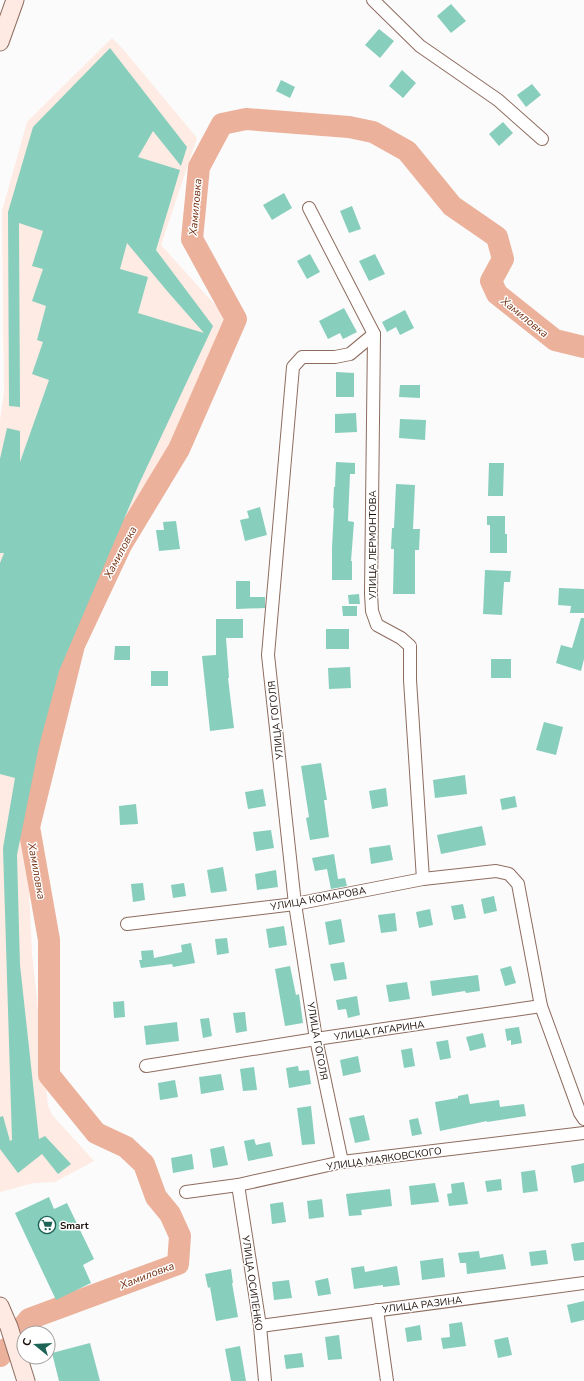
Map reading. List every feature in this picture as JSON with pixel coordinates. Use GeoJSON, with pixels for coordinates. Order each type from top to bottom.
{"type":"FeatureCollection","features":[{"type":"Feature","properties":{"kind":"main road"},"geometry":{"type":"LineString","coordinates":[[0,42],[15,0]]}},
{"type":"Feature","properties":{"kind":"main road"},"geometry":{"type":"LineString","coordinates":[[0,1306],[5,1329],[26,1381]]}},
{"type":"Feature","properties":{"kind":"street"},"geometry":{"type":"LineString","coordinates":[[373,0],[420,46],[498,100],[542,139]]}},
{"type":"Feature","properties":{"kind":"street","name":"УЛИЦА ЛЕРМОНТОВА"},"geometry":{"type":"LineString","coordinates":[[309,208],[374,334],[372,611],[377,625],[401,638],[410,646],[410,680],[422,878]]}},
{"type":"Feature","properties":{"kind":"street","name":"УЛИЦА ГОГОЛЯ"},"geometry":{"type":"LineString","coordinates":[[342,1162],[316,1039],[295,904],[268,655],[293,367],[302,357],[335,358],[350,354],[374,334]]}},
{"type":"Feature","properties":{"kind":"street","name":"УЛИЦА КОМАРОВА"},"geometry":{"type":"LineString","coordinates":[[127,924],[295,904],[422,878],[496,871],[509,874],[518,884],[541,1006]]}},
{"type":"Feature","properties":{"kind":"street"},"geometry":{"type":"LineString","coordinates":[[541,1006],[580,1113],[584,1119]]}},
{"type":"Feature","properties":{"kind":"street","name":"УЛИЦА ГАГАРИНА"},"geometry":{"type":"LineString","coordinates":[[146,1066],[541,1006]]}},
{"type":"Feature","properties":{"kind":"street","name":"УЛИЦА МАЯКОВСКОГО"},"geometry":{"type":"LineString","coordinates":[[186,1192],[238,1185],[342,1162],[584,1134]]}},
{"type":"Feature","properties":{"kind":"street","name":"УЛИЦА ОСИПЕНКО"},"geometry":{"type":"LineString","coordinates":[[238,1185],[260,1326],[265,1381]]}},
{"type":"Feature","properties":{"kind":"street","name":"УЛИЦА РАЗИНА"},"geometry":{"type":"LineString","coordinates":[[260,1326],[584,1283]]}},
{"type":"Feature","properties":{"kind":"street"},"geometry":{"type":"LineString","coordinates":[[377,1310],[387,1381]]}},
{"type":"Feature","properties":{"kind":"shaded area"},"geometry":{"type":"Polygon","coordinates":[[[112,38],[197,138],[161,245],[226,317],[153,481],[135,510],[64,665],[26,828],[32,953],[48,1106],[53,1116],[94,1161],[55,1182],[33,1183],[0,1192],[0,420],[4,393],[2,211],[27,122],[112,38]]]}},
{"type":"Feature","properties":{"kind":"building"},"geometry":{"type":"Polygon","coordinates":[[[451,4],[466,21],[451,33],[437,16],[451,4]]]}},
{"type":"Feature","properties":{"kind":"building"},"geometry":{"type":"Polygon","coordinates":[[[379,29],[394,41],[380,58],[365,45],[379,29]]]}},
{"type":"Feature","properties":{"kind":"building"},"geometry":{"type":"Polygon","coordinates":[[[110,48],[187,147],[181,166],[153,131],[138,157],[180,170],[156,250],[213,326],[139,484],[59,671],[39,746],[17,855],[20,965],[39,1139],[45,1136],[71,1164],[58,1174],[42,1154],[18,1173],[0,1149],[0,1117],[3,1116],[10,1141],[12,1140],[3,848],[15,778],[0,774],[0,563],[4,553],[0,553],[0,459],[7,428],[20,431],[20,462],[49,380],[32,374],[43,342],[37,340],[46,306],[32,301],[43,269],[32,266],[43,231],[19,223],[20,407],[9,406],[8,212],[33,127],[110,48]],[[127,243],[120,269],[148,277],[138,313],[204,333],[127,243]]]}},
{"type":"Feature","properties":{"kind":"building"},"geometry":{"type":"Polygon","coordinates":[[[402,70],[416,83],[403,98],[389,86],[402,70]]]}},
{"type":"Feature","properties":{"kind":"building"},"geometry":{"type":"Polygon","coordinates":[[[281,80],[295,87],[290,98],[276,91],[281,80]]]}},
{"type":"Feature","properties":{"kind":"building"},"geometry":{"type":"Polygon","coordinates":[[[532,84],[541,95],[526,107],[517,95],[532,84]]]}},
{"type":"Feature","properties":{"kind":"building"},"geometry":{"type":"Polygon","coordinates":[[[503,122],[513,133],[499,146],[489,134],[503,122]]]}},
{"type":"Feature","properties":{"kind":"building"},"geometry":{"type":"Polygon","coordinates":[[[284,193],[292,208],[272,220],[263,205],[284,193]]]}},
{"type":"Feature","properties":{"kind":"building"},"geometry":{"type":"Polygon","coordinates":[[[352,206],[361,229],[349,233],[340,211],[352,206]]]}},
{"type":"Feature","properties":{"kind":"building"},"geometry":{"type":"Polygon","coordinates":[[[310,254],[320,272],[307,279],[297,261],[310,254]]]}},
{"type":"Feature","properties":{"kind":"building"},"geometry":{"type":"Polygon","coordinates":[[[375,254],[385,274],[369,281],[359,261],[375,254]]]}},
{"type":"Feature","properties":{"kind":"building"},"geometry":{"type":"Polygon","coordinates":[[[344,308],[357,332],[343,339],[340,333],[328,339],[319,321],[344,308]]]}},
{"type":"Feature","properties":{"kind":"building"},"geometry":{"type":"Polygon","coordinates":[[[405,310],[414,328],[400,335],[396,327],[387,332],[382,322],[405,310]]]}},
{"type":"Feature","properties":{"kind":"building"},"geometry":{"type":"Polygon","coordinates":[[[336,372],[354,373],[354,397],[336,397],[336,372]]]}},
{"type":"Feature","properties":{"kind":"building"},"geometry":{"type":"Polygon","coordinates":[[[400,385],[420,385],[420,398],[399,397],[400,385]]]}},
{"type":"Feature","properties":{"kind":"building"},"geometry":{"type":"Polygon","coordinates":[[[356,413],[357,432],[335,433],[335,414],[356,413]]]}},
{"type":"Feature","properties":{"kind":"building"},"geometry":{"type":"Polygon","coordinates":[[[400,419],[426,420],[425,440],[399,438],[400,419]]]}},
{"type":"Feature","properties":{"kind":"building"},"geometry":{"type":"Polygon","coordinates":[[[336,462],[355,463],[355,474],[350,474],[348,521],[354,522],[351,561],[352,580],[332,580],[333,508],[336,462]]]}},
{"type":"Feature","properties":{"kind":"building"},"geometry":{"type":"Polygon","coordinates":[[[489,463],[504,463],[503,496],[488,496],[489,463]]]}},
{"type":"Feature","properties":{"kind":"building"},"geometry":{"type":"Polygon","coordinates":[[[396,484],[415,485],[413,529],[420,529],[419,550],[415,550],[415,594],[393,594],[394,549],[391,549],[392,528],[394,528],[396,484]]]}},
{"type":"Feature","properties":{"kind":"building"},"geometry":{"type":"Polygon","coordinates":[[[260,507],[267,535],[245,541],[240,520],[249,518],[247,511],[260,507]]]}},
{"type":"Feature","properties":{"kind":"building"},"geometry":{"type":"Polygon","coordinates":[[[487,516],[505,516],[507,553],[490,553],[490,525],[487,525],[487,516]]]}},
{"type":"Feature","properties":{"kind":"building"},"geometry":{"type":"Polygon","coordinates":[[[176,521],[180,549],[159,551],[156,530],[164,530],[163,522],[176,521]]]}},
{"type":"Feature","properties":{"kind":"building"},"geometry":{"type":"Polygon","coordinates":[[[485,570],[511,571],[510,582],[504,582],[502,615],[483,614],[485,570]]]}},
{"type":"Feature","properties":{"kind":"building"},"geometry":{"type":"Polygon","coordinates":[[[236,581],[250,581],[250,597],[265,597],[265,608],[236,609],[236,581]]]}},
{"type":"Feature","properties":{"kind":"building"},"geometry":{"type":"Polygon","coordinates":[[[559,588],[584,589],[584,613],[570,613],[571,606],[558,605],[559,588]]]}},
{"type":"Feature","properties":{"kind":"building"},"geometry":{"type":"Polygon","coordinates":[[[359,594],[360,604],[349,604],[348,595],[359,594]]]}},
{"type":"Feature","properties":{"kind":"building"},"geometry":{"type":"Polygon","coordinates":[[[342,606],[357,606],[357,616],[343,616],[342,606]]]}},
{"type":"Feature","properties":{"kind":"building"},"geometry":{"type":"Polygon","coordinates":[[[581,618],[584,618],[584,659],[581,671],[556,663],[561,645],[572,648],[581,618]]]}},
{"type":"Feature","properties":{"kind":"building"},"geometry":{"type":"Polygon","coordinates":[[[216,619],[243,619],[243,638],[226,638],[228,678],[234,728],[210,731],[202,656],[216,655],[216,619]]]}},
{"type":"Feature","properties":{"kind":"building"},"geometry":{"type":"Polygon","coordinates":[[[326,629],[349,629],[349,649],[326,649],[326,629]]]}},
{"type":"Feature","properties":{"kind":"building"},"geometry":{"type":"Polygon","coordinates":[[[115,646],[130,646],[130,660],[114,660],[115,646]]]}},
{"type":"Feature","properties":{"kind":"building"},"geometry":{"type":"Polygon","coordinates":[[[491,659],[511,659],[511,678],[491,678],[491,659]]]}},
{"type":"Feature","properties":{"kind":"building"},"geometry":{"type":"Polygon","coordinates":[[[350,667],[351,688],[329,689],[328,668],[350,667]]]}},
{"type":"Feature","properties":{"kind":"building"},"geometry":{"type":"Polygon","coordinates":[[[151,671],[168,671],[168,686],[151,686],[151,671]]]}},
{"type":"Feature","properties":{"kind":"building"},"geometry":{"type":"Polygon","coordinates":[[[544,722],[563,727],[556,755],[536,750],[544,722]]]}},
{"type":"Feature","properties":{"kind":"building"},"geometry":{"type":"Polygon","coordinates":[[[321,763],[327,800],[324,800],[329,837],[310,840],[306,818],[309,817],[301,766],[321,763]]]}},
{"type":"Feature","properties":{"kind":"building"},"geometry":{"type":"Polygon","coordinates":[[[465,775],[467,794],[435,798],[433,780],[465,775]]]}},
{"type":"Feature","properties":{"kind":"building"},"geometry":{"type":"Polygon","coordinates":[[[386,788],[388,806],[372,809],[369,791],[386,788]]]}},
{"type":"Feature","properties":{"kind":"building"},"geometry":{"type":"Polygon","coordinates":[[[263,789],[266,806],[248,809],[245,792],[263,789]]]}},
{"type":"Feature","properties":{"kind":"building"},"geometry":{"type":"Polygon","coordinates":[[[515,796],[517,807],[502,810],[500,799],[515,796]]]}},
{"type":"Feature","properties":{"kind":"building"},"geometry":{"type":"Polygon","coordinates":[[[136,804],[138,824],[120,825],[119,806],[136,804]]]}},
{"type":"Feature","properties":{"kind":"building"},"geometry":{"type":"Polygon","coordinates":[[[482,826],[486,845],[441,854],[437,835],[482,826]]]}},
{"type":"Feature","properties":{"kind":"building"},"geometry":{"type":"Polygon","coordinates":[[[271,830],[274,848],[256,851],[253,832],[271,830]]]}},
{"type":"Feature","properties":{"kind":"building"},"geometry":{"type":"Polygon","coordinates":[[[390,845],[393,860],[371,864],[369,848],[390,845]]]}},
{"type":"Feature","properties":{"kind":"building"},"geometry":{"type":"Polygon","coordinates":[[[334,854],[338,879],[345,878],[347,886],[331,889],[327,869],[315,871],[312,858],[334,854]]]}},
{"type":"Feature","properties":{"kind":"building"},"geometry":{"type":"Polygon","coordinates":[[[223,867],[227,891],[211,893],[207,870],[223,867]]]}},
{"type":"Feature","properties":{"kind":"building"},"geometry":{"type":"Polygon","coordinates":[[[276,870],[278,887],[257,890],[255,874],[276,870]]]}},
{"type":"Feature","properties":{"kind":"building"},"geometry":{"type":"Polygon","coordinates":[[[143,883],[145,900],[133,902],[131,884],[143,883]]]}},
{"type":"Feature","properties":{"kind":"building"},"geometry":{"type":"Polygon","coordinates":[[[184,883],[186,896],[173,898],[171,885],[184,883]]]}},
{"type":"Feature","properties":{"kind":"building"},"geometry":{"type":"Polygon","coordinates":[[[494,896],[497,911],[484,914],[481,899],[494,896]]]}},
{"type":"Feature","properties":{"kind":"building"},"geometry":{"type":"Polygon","coordinates":[[[463,904],[466,918],[454,920],[451,906],[463,904]]]}},
{"type":"Feature","properties":{"kind":"building"},"geometry":{"type":"Polygon","coordinates":[[[430,909],[433,925],[419,928],[416,912],[430,909]]]}},
{"type":"Feature","properties":{"kind":"building"},"geometry":{"type":"Polygon","coordinates":[[[395,913],[397,931],[381,933],[378,915],[395,913]]]}},
{"type":"Feature","properties":{"kind":"building"},"geometry":{"type":"Polygon","coordinates":[[[341,919],[345,942],[329,945],[325,922],[341,919]]]}},
{"type":"Feature","properties":{"kind":"building"},"geometry":{"type":"Polygon","coordinates":[[[284,926],[287,945],[269,948],[266,929],[284,926]]]}},
{"type":"Feature","properties":{"kind":"building"},"geometry":{"type":"Polygon","coordinates":[[[227,938],[229,953],[217,955],[215,939],[227,938]]]}},
{"type":"Feature","properties":{"kind":"building"},"geometry":{"type":"Polygon","coordinates":[[[191,943],[195,963],[173,967],[172,964],[141,968],[139,960],[142,960],[141,951],[153,950],[154,958],[182,952],[181,945],[191,943]]]}},
{"type":"Feature","properties":{"kind":"building"},"geometry":{"type":"Polygon","coordinates":[[[344,962],[347,979],[334,981],[330,964],[344,962]]]}},
{"type":"Feature","properties":{"kind":"building"},"geometry":{"type":"Polygon","coordinates":[[[290,966],[296,995],[299,994],[303,1023],[285,1026],[275,969],[290,966]]]}},
{"type":"Feature","properties":{"kind":"building"},"geometry":{"type":"Polygon","coordinates":[[[511,966],[516,983],[505,986],[500,969],[511,966]]]}},
{"type":"Feature","properties":{"kind":"building"},"geometry":{"type":"Polygon","coordinates":[[[478,975],[480,991],[466,993],[465,991],[432,996],[430,981],[478,975]]]}},
{"type":"Feature","properties":{"kind":"building"},"geometry":{"type":"Polygon","coordinates":[[[407,982],[410,999],[389,1002],[386,985],[407,982]]]}},
{"type":"Feature","properties":{"kind":"building"},"geometry":{"type":"Polygon","coordinates":[[[357,996],[360,1015],[348,1018],[346,1009],[338,1010],[336,1000],[357,996]]]}},
{"type":"Feature","properties":{"kind":"building"},"geometry":{"type":"Polygon","coordinates":[[[124,1001],[125,1017],[114,1018],[113,1002],[124,1001]]]}},
{"type":"Feature","properties":{"kind":"building"},"geometry":{"type":"Polygon","coordinates":[[[245,1012],[247,1031],[236,1033],[233,1013],[245,1012]]]}},
{"type":"Feature","properties":{"kind":"building"},"geometry":{"type":"Polygon","coordinates":[[[209,1018],[212,1036],[203,1038],[200,1019],[209,1018]]]}},
{"type":"Feature","properties":{"kind":"building"},"geometry":{"type":"Polygon","coordinates":[[[177,1022],[179,1041],[146,1045],[144,1026],[177,1022]]]}},
{"type":"Feature","properties":{"kind":"building"},"geometry":{"type":"Polygon","coordinates":[[[519,1027],[522,1043],[511,1045],[511,1040],[507,1041],[505,1029],[519,1027]]]}},
{"type":"Feature","properties":{"kind":"building"},"geometry":{"type":"Polygon","coordinates":[[[483,1033],[486,1047],[470,1051],[466,1037],[483,1033]]]}},
{"type":"Feature","properties":{"kind":"building"},"geometry":{"type":"Polygon","coordinates":[[[448,1040],[451,1058],[440,1060],[436,1042],[448,1040]]]}},
{"type":"Feature","properties":{"kind":"building"},"geometry":{"type":"Polygon","coordinates":[[[412,1048],[415,1066],[404,1068],[401,1050],[412,1048]]]}},
{"type":"Feature","properties":{"kind":"building"},"geometry":{"type":"Polygon","coordinates":[[[358,1056],[361,1072],[343,1076],[340,1060],[358,1056]]]}},
{"type":"Feature","properties":{"kind":"building"},"geometry":{"type":"Polygon","coordinates":[[[298,1066],[299,1071],[309,1070],[311,1084],[289,1088],[286,1068],[298,1066]]]}},
{"type":"Feature","properties":{"kind":"building"},"geometry":{"type":"Polygon","coordinates":[[[254,1067],[257,1090],[243,1091],[240,1069],[254,1067]]]}},
{"type":"Feature","properties":{"kind":"building"},"geometry":{"type":"Polygon","coordinates":[[[221,1074],[224,1090],[201,1094],[199,1077],[221,1074]]]}},
{"type":"Feature","properties":{"kind":"building"},"geometry":{"type":"Polygon","coordinates":[[[175,1080],[178,1097],[160,1100],[158,1083],[175,1080]]]}},
{"type":"Feature","properties":{"kind":"building"},"geometry":{"type":"Polygon","coordinates":[[[468,1094],[470,1104],[499,1100],[500,1107],[524,1104],[526,1116],[487,1121],[440,1131],[435,1102],[458,1098],[458,1096],[468,1094]]]}},
{"type":"Feature","properties":{"kind":"building"},"geometry":{"type":"Polygon","coordinates":[[[311,1106],[315,1144],[302,1145],[297,1108],[311,1106]]]}},
{"type":"Feature","properties":{"kind":"building"},"geometry":{"type":"Polygon","coordinates":[[[364,1115],[370,1140],[355,1143],[349,1118],[364,1115]]]}},
{"type":"Feature","properties":{"kind":"building"},"geometry":{"type":"Polygon","coordinates":[[[418,1118],[422,1134],[412,1136],[409,1120],[418,1118]]]}},
{"type":"Feature","properties":{"kind":"building"},"geometry":{"type":"Polygon","coordinates":[[[254,1139],[256,1145],[270,1142],[273,1156],[248,1161],[244,1141],[254,1139]]]}},
{"type":"Feature","properties":{"kind":"building"},"geometry":{"type":"Polygon","coordinates":[[[224,1146],[228,1165],[213,1168],[210,1149],[224,1146]]]}},
{"type":"Feature","properties":{"kind":"building"},"geometry":{"type":"Polygon","coordinates":[[[192,1154],[194,1169],[173,1173],[171,1158],[192,1154]]]}},
{"type":"Feature","properties":{"kind":"building"},"geometry":{"type":"Polygon","coordinates":[[[584,1163],[584,1181],[574,1183],[571,1166],[584,1163]]]}},
{"type":"Feature","properties":{"kind":"building"},"geometry":{"type":"Polygon","coordinates":[[[535,1170],[538,1191],[523,1193],[521,1172],[535,1170]]]}},
{"type":"Feature","properties":{"kind":"building"},"geometry":{"type":"Polygon","coordinates":[[[501,1179],[502,1190],[487,1192],[485,1181],[501,1179]]]}},
{"type":"Feature","properties":{"kind":"building"},"geometry":{"type":"Polygon","coordinates":[[[464,1182],[468,1204],[449,1206],[447,1194],[452,1193],[451,1184],[464,1182]]]}},
{"type":"Feature","properties":{"kind":"building"},"geometry":{"type":"Polygon","coordinates":[[[435,1183],[439,1202],[411,1205],[409,1186],[435,1183]]]}},
{"type":"Feature","properties":{"kind":"building"},"geometry":{"type":"Polygon","coordinates":[[[390,1189],[392,1206],[361,1210],[362,1215],[349,1216],[346,1194],[390,1189]]]}},
{"type":"Feature","properties":{"kind":"building"},"geometry":{"type":"Polygon","coordinates":[[[49,1197],[54,1209],[67,1203],[94,1259],[83,1265],[91,1283],[56,1300],[15,1213],[49,1197]]]}},
{"type":"Feature","properties":{"kind":"building"},"geometry":{"type":"Polygon","coordinates":[[[322,1199],[324,1217],[309,1219],[307,1201],[322,1199]]]}},
{"type":"Feature","properties":{"kind":"building"},"geometry":{"type":"Polygon","coordinates":[[[283,1202],[286,1222],[272,1224],[270,1204],[283,1202]]]}},
{"type":"Feature","properties":{"kind":"building"},"geometry":{"type":"Polygon","coordinates":[[[584,1242],[584,1260],[574,1261],[571,1244],[584,1242]]]}},
{"type":"Feature","properties":{"kind":"building"},"geometry":{"type":"Polygon","coordinates":[[[546,1250],[548,1264],[531,1266],[529,1252],[546,1250]]]}},
{"type":"Feature","properties":{"kind":"building"},"geometry":{"type":"Polygon","coordinates":[[[479,1251],[480,1258],[503,1254],[506,1269],[467,1274],[466,1263],[460,1263],[458,1253],[479,1251]]]}},
{"type":"Feature","properties":{"kind":"building"},"geometry":{"type":"Polygon","coordinates":[[[443,1258],[445,1277],[422,1280],[420,1261],[443,1258]]]}},
{"type":"Feature","properties":{"kind":"building"},"geometry":{"type":"Polygon","coordinates":[[[364,1266],[365,1272],[397,1266],[400,1285],[383,1287],[383,1285],[354,1289],[351,1268],[364,1266]]]}},
{"type":"Feature","properties":{"kind":"building"},"geometry":{"type":"Polygon","coordinates":[[[231,1269],[238,1317],[216,1321],[210,1287],[208,1288],[205,1274],[231,1269]]]}},
{"type":"Feature","properties":{"kind":"building"},"geometry":{"type":"Polygon","coordinates":[[[328,1278],[331,1294],[318,1296],[315,1281],[328,1278]]]}},
{"type":"Feature","properties":{"kind":"building"},"geometry":{"type":"Polygon","coordinates":[[[289,1280],[292,1298],[274,1300],[272,1282],[289,1280]]]}},
{"type":"Feature","properties":{"kind":"building"},"geometry":{"type":"Polygon","coordinates":[[[584,1301],[584,1320],[571,1323],[567,1305],[584,1301]]]}},
{"type":"Feature","properties":{"kind":"building"},"geometry":{"type":"Polygon","coordinates":[[[462,1322],[466,1346],[443,1349],[441,1338],[450,1337],[449,1324],[462,1322]]]}},
{"type":"Feature","properties":{"kind":"building"},"geometry":{"type":"Polygon","coordinates":[[[420,1325],[422,1340],[407,1342],[405,1328],[420,1325]]]}},
{"type":"Feature","properties":{"kind":"building"},"geometry":{"type":"Polygon","coordinates":[[[339,1335],[342,1359],[328,1360],[325,1337],[339,1335]]]}},
{"type":"Feature","properties":{"kind":"building"},"geometry":{"type":"Polygon","coordinates":[[[508,1337],[512,1355],[498,1358],[494,1340],[508,1337]]]}},
{"type":"Feature","properties":{"kind":"building"},"geometry":{"type":"Polygon","coordinates":[[[90,1343],[100,1381],[59,1381],[55,1365],[56,1352],[90,1343]]]}},
{"type":"Feature","properties":{"kind":"building"},"geometry":{"type":"Polygon","coordinates":[[[240,1346],[246,1381],[231,1381],[225,1349],[240,1346]]]}},
{"type":"Feature","properties":{"kind":"building"},"geometry":{"type":"Polygon","coordinates":[[[302,1353],[304,1367],[286,1369],[284,1355],[302,1353]]]}},
{"type":"Feature","properties":{"kind":"waterway","name":"Хамиловка"},"geometry":{"type":"LineString","coordinates":[[24,1325],[29,1319],[178,1264],[180,1236],[170,1214],[156,1197],[144,1164],[126,1147],[96,1133],[49,1075],[49,940],[29,827],[74,645],[121,545],[179,449],[236,319],[192,239],[199,167],[222,124],[246,119],[349,127],[373,132],[407,151],[452,206],[497,237],[503,259],[491,281],[497,294],[555,340],[584,347]]}},
{"type":"Feature","properties":{"kind":"waterway","name":"Хамиловка"},"geometry":{"type":"LineString","coordinates":[[0,1356],[6,1349]]}},
{"type":"Feature","properties":{"kind":"place","name":"Smart"},"geometry":{"type":"Point","coordinates":[47,1225]}}]}
